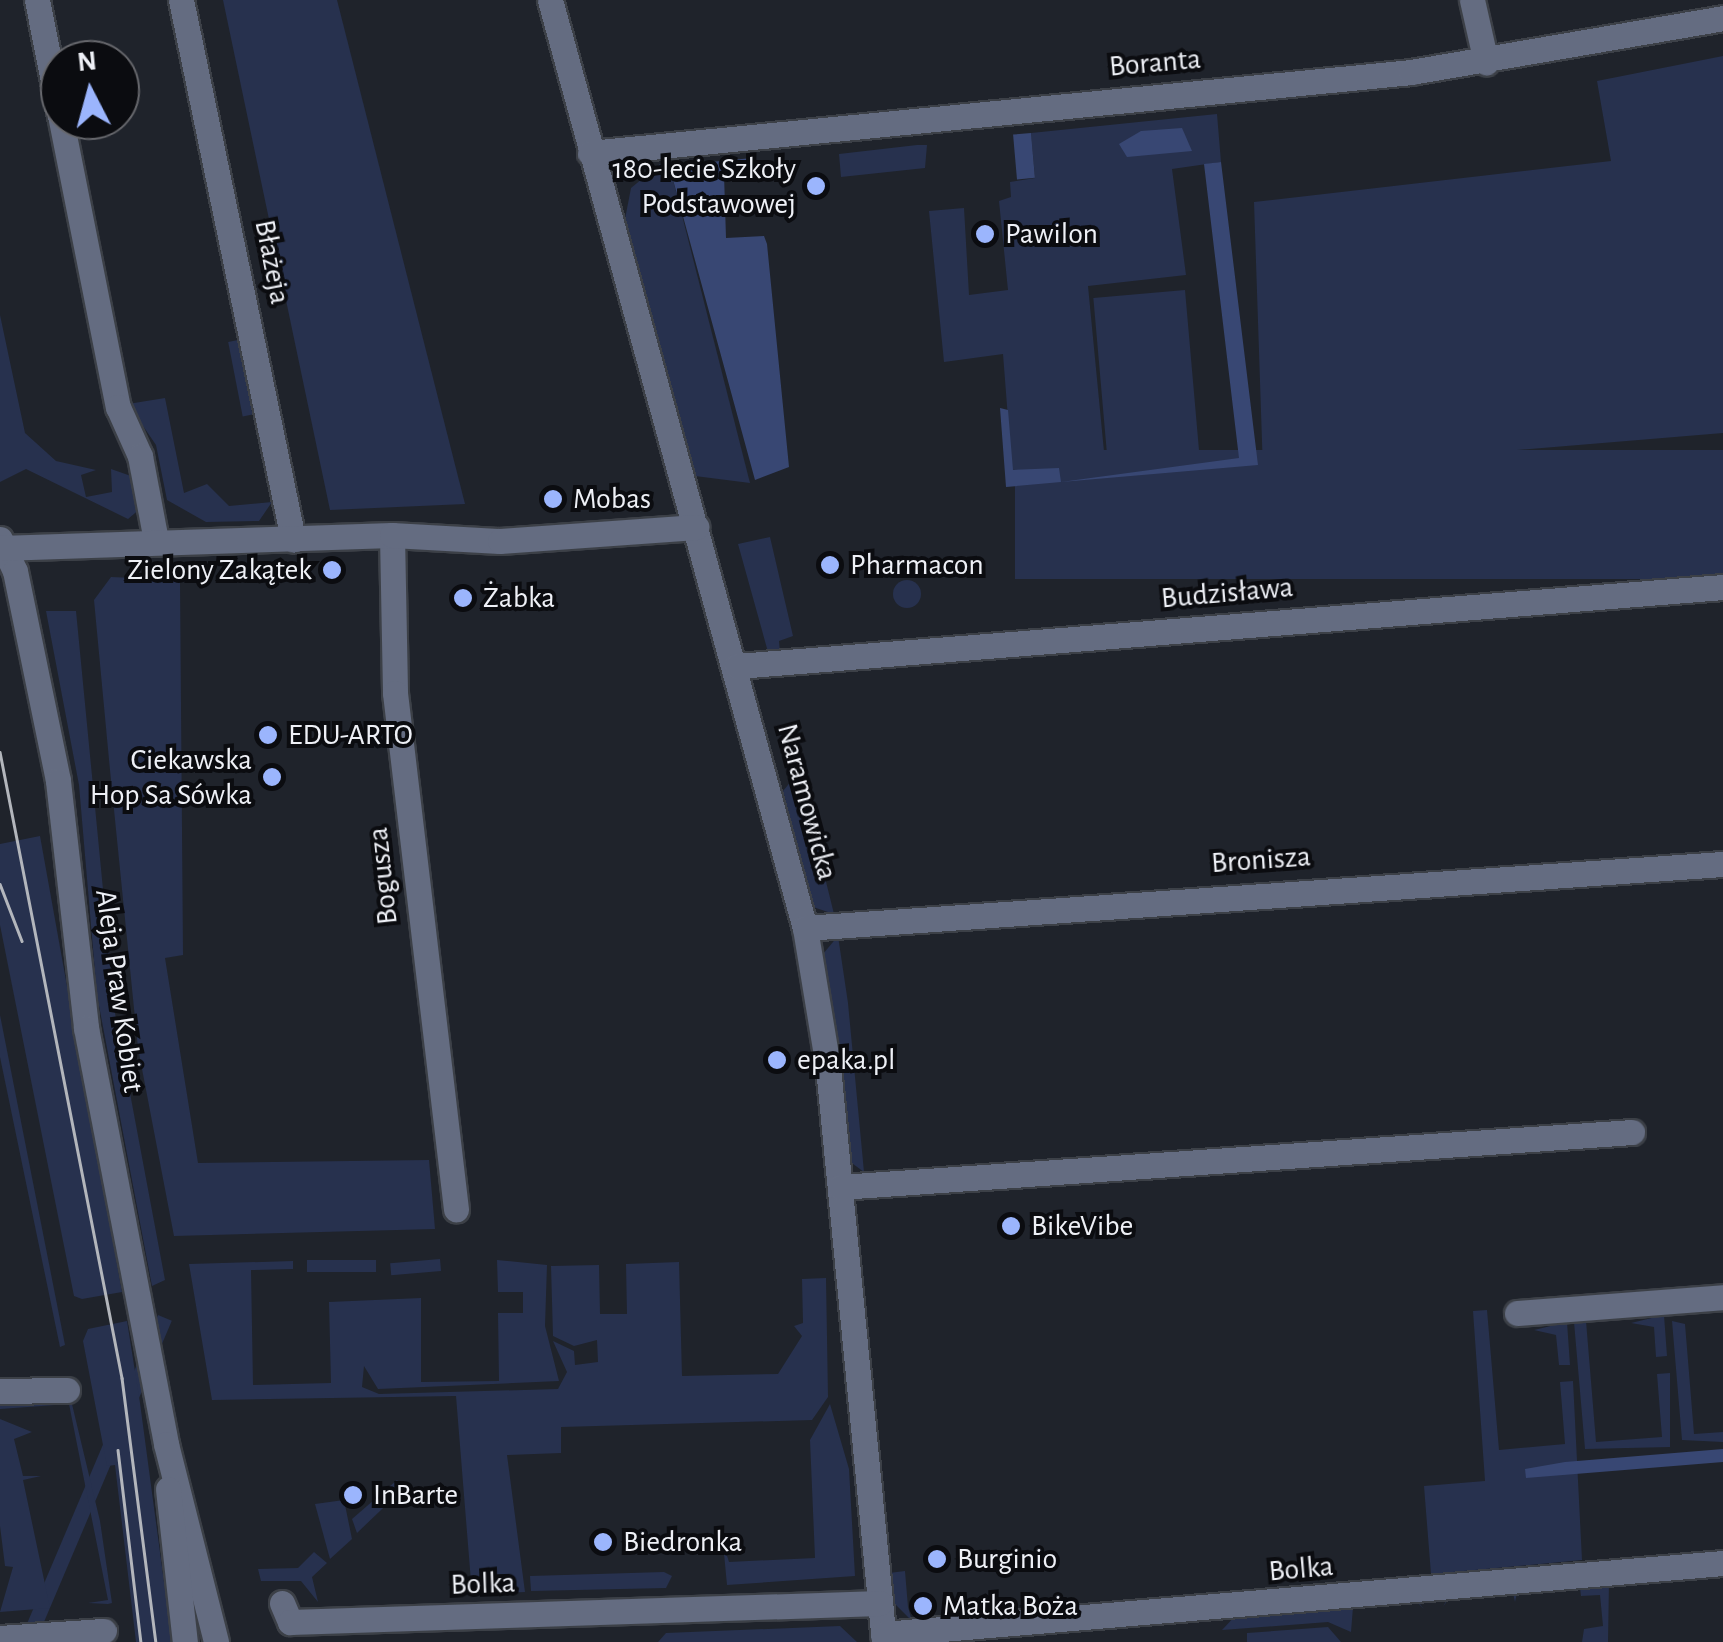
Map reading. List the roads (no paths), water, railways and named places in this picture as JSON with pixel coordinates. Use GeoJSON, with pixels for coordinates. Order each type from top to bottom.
{"type":"FeatureCollection","features":[{"type":"Feature","properties":{"kind":"street"},"geometry":{"type":"LineString","coordinates":[[37,0],[45,40]]}},
{"type":"Feature","properties":{"kind":"street","name":"Błażeja"},"geometry":{"type":"LineString","coordinates":[[181,0],[293,539]]}},
{"type":"Feature","properties":{"kind":"street","name":"Naramowicka"},"geometry":{"type":"LineString","coordinates":[[550,0],[805,928],[840,1187],[884,1638]]}},
{"type":"Feature","properties":{"kind":"street"},"geometry":{"type":"LineString","coordinates":[[1472,0],[1486,62]]}},
{"type":"Feature","properties":{"kind":"street","name":"Boranta"},"geometry":{"type":"LineString","coordinates":[[590,153],[1486,62],[1723,18]]}},
{"type":"Feature","properties":{"kind":"street"},"geometry":{"type":"LineString","coordinates":[[64,140],[118,408],[140,456],[156,541]]}},
{"type":"Feature","properties":{"kind":"street"},"geometry":{"type":"LineString","coordinates":[[2,545],[392,535],[500,541],[697,527]]}},
{"type":"Feature","properties":{"kind":"street","name":"Bogusza"},"geometry":{"type":"LineString","coordinates":[[392,535],[395,693],[456,1209]]}},
{"type":"Feature","properties":{"kind":"street","name":"Aleja Praw Kobiet"},"geometry":{"type":"LineString","coordinates":[[2,545],[58,781],[86,1028],[166,1444],[216,1642]]}},
{"type":"Feature","properties":{"kind":"street","name":"Budzisława"},"geometry":{"type":"LineString","coordinates":[[736,666],[1723,586]]}},
{"type":"Feature","properties":{"kind":"street","name":"Bronisza"},"geometry":{"type":"LineString","coordinates":[[805,928],[1723,864]]}},
{"type":"Feature","properties":{"kind":"street"},"geometry":{"type":"LineString","coordinates":[[840,1187],[1632,1132]]}},
{"type":"Feature","properties":{"kind":"street"},"geometry":{"type":"LineString","coordinates":[[1517,1313],[1723,1297]]}},
{"type":"Feature","properties":{"kind":"street"},"geometry":{"type":"LineString","coordinates":[[0,1391],[67,1390]]}},
{"type":"Feature","properties":{"kind":"street","name":"Aleja Praw Kobiet"},"geometry":{"type":"LineString","coordinates":[[166,1444],[185,1642]]}},
{"type":"Feature","properties":{"kind":"street","name":"Bolka"},"geometry":{"type":"LineString","coordinates":[[884,1638],[1723,1563]]}},
{"type":"Feature","properties":{"kind":"street","name":"Bolka"},"geometry":{"type":"LineString","coordinates":[[282,1604],[290,1622],[880,1603]]}},
{"type":"Feature","properties":{"kind":"street"},"geometry":{"type":"LineString","coordinates":[[0,1638],[104,1631]]}},
{"type":"Feature","properties":{"kind":"tram line"},"geometry":{"type":"LineString","coordinates":[[0,752],[122,1378],[156,1642]]}},
{"type":"Feature","properties":{"kind":"tram line"},"geometry":{"type":"LineString","coordinates":[[0,884],[22,941]]}},
{"type":"Feature","properties":{"kind":"tram line"},"geometry":{"type":"LineString","coordinates":[[118,1450],[141,1642]]}},
{"type":"Feature","properties":{"kind":"place","name":"180-lecie Szkoły Podstawowej"},"geometry":{"type":"Point","coordinates":[816,186]}},
{"type":"Feature","properties":{"kind":"place","name":"Pawilon"},"geometry":{"type":"Point","coordinates":[985,234]}},
{"type":"Feature","properties":{"kind":"place","name":"Mobas"},"geometry":{"type":"Point","coordinates":[553,499]}},
{"type":"Feature","properties":{"kind":"place","name":"Pharmacon"},"geometry":{"type":"Point","coordinates":[830,565]}},
{"type":"Feature","properties":{"kind":"place","name":"Zielony Zakątek"},"geometry":{"type":"Point","coordinates":[332,570]}},
{"type":"Feature","properties":{"kind":"place","name":"Żabka"},"geometry":{"type":"Point","coordinates":[463,598]}},
{"type":"Feature","properties":{"kind":"place","name":"EDU-ARTO"},"geometry":{"type":"Point","coordinates":[268,735]}},
{"type":"Feature","properties":{"kind":"place","name":"Ciekawska Hop Sa Sówka"},"geometry":{"type":"Point","coordinates":[272,777]}},
{"type":"Feature","properties":{"kind":"place","name":"epaka.pl"},"geometry":{"type":"Point","coordinates":[777,1060]}},
{"type":"Feature","properties":{"kind":"place","name":"BikeVibe"},"geometry":{"type":"Point","coordinates":[1011,1226]}},
{"type":"Feature","properties":{"kind":"place","name":"InBarte"},"geometry":{"type":"Point","coordinates":[353,1495]}},
{"type":"Feature","properties":{"kind":"place","name":"Biedronka"},"geometry":{"type":"Point","coordinates":[603,1542]}},
{"type":"Feature","properties":{"kind":"place","name":"Burginio"},"geometry":{"type":"Point","coordinates":[937,1559]}},
{"type":"Feature","properties":{"kind":"place","name":"Matka Boża"},"geometry":{"type":"Point","coordinates":[923,1606]}}]}
